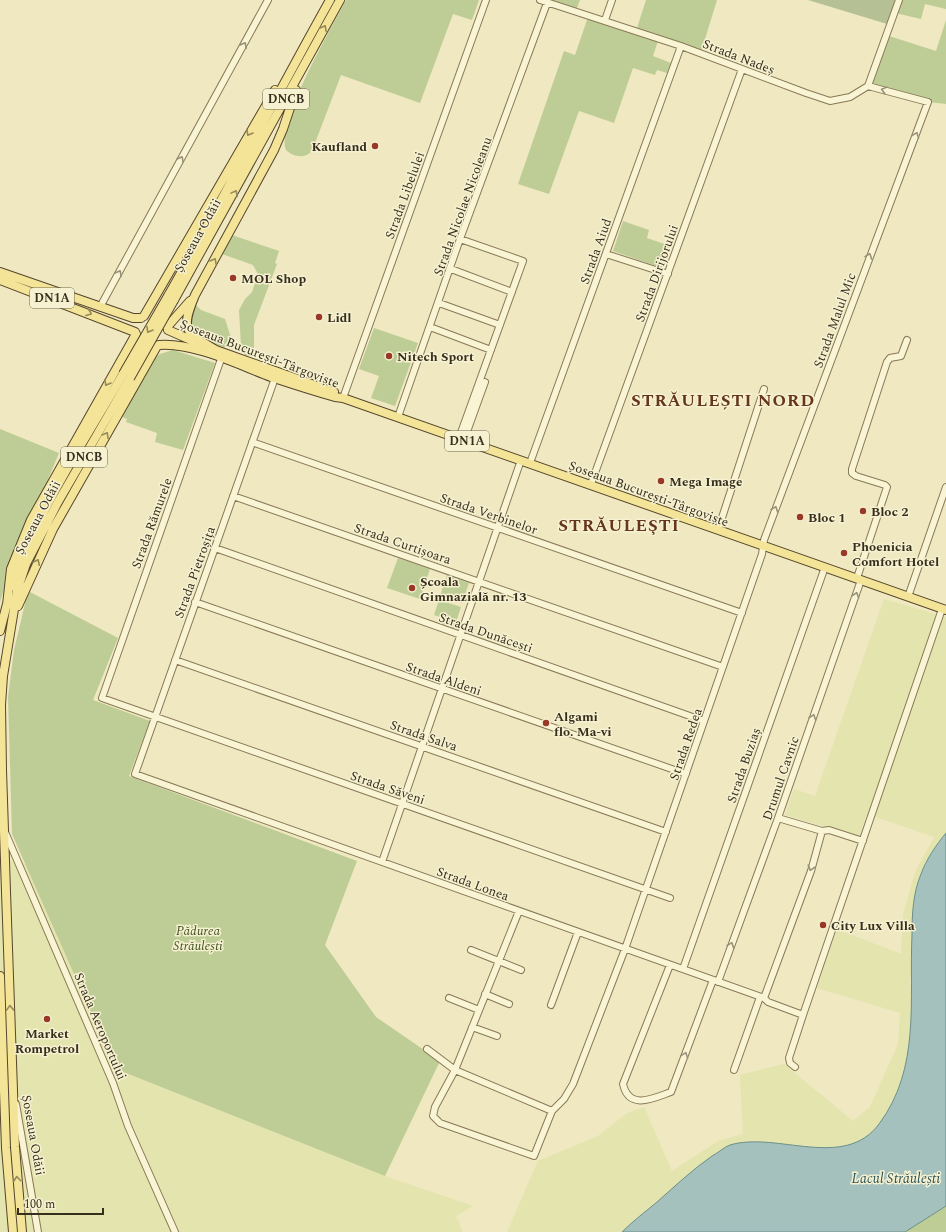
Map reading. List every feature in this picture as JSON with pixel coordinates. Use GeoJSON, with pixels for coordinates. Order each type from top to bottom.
{"type":"FeatureCollection","features":[{"type":"Feature","properties":{"kind":"main road","name":"Șoseaua Odăii"},"geometry":{"type":"LineString","coordinates":[[171,298],[300,53],[330,0]]}},
{"type":"Feature","properties":{"kind":"main road","name":"Șoseaua Odăii"},"geometry":{"type":"LineString","coordinates":[[0,631],[22,557],[35,529],[171,298],[340,0]]}},
{"type":"Feature","properties":{"kind":"main road"},"geometry":{"type":"LineString","coordinates":[[7,605],[11,569],[31,520],[127,350],[135,333],[136,326],[164,282],[250,132],[300,53]]}},
{"type":"Feature","properties":{"kind":"main road"},"geometry":{"type":"LineString","coordinates":[[216,350],[194,336],[186,327],[187,316],[195,295],[274,150],[308,57]]}},
{"type":"Feature","properties":{"kind":"main road","name":"DN1A"},"geometry":{"type":"LineString","coordinates":[[0,272],[133,318],[152,315],[160,317],[168,329]]}},
{"type":"Feature","properties":{"kind":"main road","name":"DN1A"},"geometry":{"type":"LineString","coordinates":[[0,280],[104,318],[135,333],[143,345],[158,346]]}},
{"type":"Feature","properties":{"kind":"main road"},"geometry":{"type":"LineString","coordinates":[[102,308],[129,314],[137,313],[147,305],[164,282]]}},
{"type":"Feature","properties":{"kind":"main road"},"geometry":{"type":"LineString","coordinates":[[11,624],[26,585],[52,529],[158,346],[166,339],[168,329],[195,295]]}},
{"type":"Feature","properties":{"kind":"main road"},"geometry":{"type":"LineString","coordinates":[[104,318],[124,332],[127,337],[127,350]]}},
{"type":"Feature","properties":{"kind":"main road","name":"Șoseaua București-Târgoviște"},"geometry":{"type":"LineString","coordinates":[[168,329],[216,350],[322,387],[337,393],[343,398]]}},
{"type":"Feature","properties":{"kind":"main road","name":"Șoseaua București-Târgoviște"},"geometry":{"type":"LineString","coordinates":[[158,346],[171,345],[188,348],[335,398],[343,398],[591,484],[944,610]]}},
{"type":"Feature","properties":{"kind":"main road","name":"Șoseaua Odăii"},"geometry":{"type":"LineString","coordinates":[[22,1232],[11,1147],[13,1089],[4,829],[1,688],[17,591],[35,544],[126,376]]}},
{"type":"Feature","properties":{"kind":"main road","name":"Șoseaua Odăii"},"geometry":{"type":"LineString","coordinates":[[0,976],[11,1147],[13,1232]]}},
{"type":"Feature","properties":{"kind":"street"},"geometry":{"type":"LineString","coordinates":[[102,308],[268,0]]}},
{"type":"Feature","properties":{"kind":"street","name":"Strada Libelulei"},"geometry":{"type":"LineString","coordinates":[[343,398],[486,0]]}},
{"type":"Feature","properties":{"kind":"street","name":"Strada Nadeș"},"geometry":{"type":"LineString","coordinates":[[540,0],[682,46],[830,101],[850,97],[868,86]]}},
{"type":"Feature","properties":{"kind":"street"},"geometry":{"type":"LineString","coordinates":[[605,20],[612,0]]}},
{"type":"Feature","properties":{"kind":"street"},"geometry":{"type":"LineString","coordinates":[[868,86],[899,0]]}},
{"type":"Feature","properties":{"kind":"street","name":"Strada Nicolae Nicoleanu"},"geometry":{"type":"LineString","coordinates":[[398,417],[460,240],[547,3]]}},
{"type":"Feature","properties":{"kind":"street","name":"Strada Aiud"},"geometry":{"type":"LineString","coordinates":[[530,463],[682,46]]}},
{"type":"Feature","properties":{"kind":"street","name":"Strada Dirijorului"},"geometry":{"type":"LineString","coordinates":[[591,484],[742,68]]}},
{"type":"Feature","properties":{"kind":"street","name":"Strada Malul Mic"},"geometry":{"type":"LineString","coordinates":[[764,546],[764,540],[928,102],[868,86]]}},
{"type":"Feature","properties":{"kind":"street"},"geometry":{"type":"LineString","coordinates":[[460,240],[522,261],[461,439]]}},
{"type":"Feature","properties":{"kind":"street"},"geometry":{"type":"LineString","coordinates":[[606,254],[668,274]]}},
{"type":"Feature","properties":{"kind":"street"},"geometry":{"type":"LineString","coordinates":[[451,269],[512,292]]}},
{"type":"Feature","properties":{"kind":"street"},"geometry":{"type":"LineString","coordinates":[[439,303],[500,325]]}},
{"type":"Feature","properties":{"kind":"street"},"geometry":{"type":"LineString","coordinates":[[430,327],[491,350]]}},
{"type":"Feature","properties":{"kind":"street","name":"Drumul Cavnic"},"geometry":{"type":"LineString","coordinates":[[670,965],[623,1084],[624,1091],[629,1097],[637,1101],[644,1101],[671,1092],[716,981],[778,818],[859,579],[887,488],[885,485],[856,476],[852,473],[852,469],[887,362],[890,358],[901,356],[907,340]]}},
{"type":"Feature","properties":{"kind":"street","name":"Strada Rămurele"},"geometry":{"type":"LineString","coordinates":[[102,694],[221,358]]}},
{"type":"Feature","properties":{"kind":"street","name":"Strada Pietroșița"},"geometry":{"type":"LineString","coordinates":[[135,774],[275,378]]}},
{"type":"Feature","properties":{"kind":"street"},"geometry":{"type":"LineString","coordinates":[[461,439],[485,382]]}},
{"type":"Feature","properties":{"kind":"street"},"geometry":{"type":"LineString","coordinates":[[718,530],[764,389]]}},
{"type":"Feature","properties":{"kind":"street","name":"Strada Verbinelor"},"geometry":{"type":"LineString","coordinates":[[252,442],[742,613]]}},
{"type":"Feature","properties":{"kind":"street"},"geometry":{"type":"LineString","coordinates":[[382,862],[521,460]]}},
{"type":"Feature","properties":{"kind":"street"},"geometry":{"type":"LineString","coordinates":[[908,597],[946,487]]}},
{"type":"Feature","properties":{"kind":"street","name":"Strada Curtișoara"},"geometry":{"type":"LineString","coordinates":[[233,496],[723,667]]}},
{"type":"Feature","properties":{"kind":"street","name":"Strada Redea"},"geometry":{"type":"LineString","coordinates":[[552,1111],[564,1099],[572,1084],[625,949],[764,546]]}},
{"type":"Feature","properties":{"kind":"street","name":"Strada Dunăcești"},"geometry":{"type":"LineString","coordinates":[[214,548],[704,721]]}},
{"type":"Feature","properties":{"kind":"street","name":"Strada Buziaș"},"geometry":{"type":"LineString","coordinates":[[683,969],[825,567]]}},
{"type":"Feature","properties":{"kind":"street","name":"Strada Aldeni"},"geometry":{"type":"LineString","coordinates":[[195,602],[686,774]]}},
{"type":"Feature","properties":{"kind":"street"},"geometry":{"type":"LineString","coordinates":[[794,1067],[790,1063],[789,1058],[803,1015],[944,610]]}},
{"type":"Feature","properties":{"kind":"street","name":"Strada Salva"},"geometry":{"type":"LineString","coordinates":[[175,660],[666,832]]}},
{"type":"Feature","properties":{"kind":"street","name":"Strada Săveni"},"geometry":{"type":"LineString","coordinates":[[102,694],[103,699],[670,898]]}},
{"type":"Feature","properties":{"kind":"street","name":"Strada Lonea"},"geometry":{"type":"LineString","coordinates":[[135,774],[683,969],[803,1015]]}},
{"type":"Feature","properties":{"kind":"street"},"geometry":{"type":"LineString","coordinates":[[778,818],[822,831],[829,830],[863,841]]}},
{"type":"Feature","properties":{"kind":"street","name":"Strada Aeroportului"},"geometry":{"type":"LineString","coordinates":[[4,829],[114,1082],[128,1126],[175,1232]]}},
{"type":"Feature","properties":{"kind":"street"},"geometry":{"type":"LineString","coordinates":[[734,1070],[811,871],[822,831]]}},
{"type":"Feature","properties":{"kind":"street"},"geometry":{"type":"LineString","coordinates":[[427,1048],[455,1070],[552,1111],[534,1156],[440,1123],[433,1116],[435,1107],[455,1070],[519,911]]}},
{"type":"Feature","properties":{"kind":"street"},"geometry":{"type":"LineString","coordinates":[[551,1005],[578,932]]}},
{"type":"Feature","properties":{"kind":"street"},"geometry":{"type":"LineString","coordinates":[[471,950],[521,970]]}},
{"type":"Feature","properties":{"kind":"street"},"geometry":{"type":"LineString","coordinates":[[485,994],[509,1004]]}},
{"type":"Feature","properties":{"kind":"street"},"geometry":{"type":"LineString","coordinates":[[449,998],[479,1010]]}},
{"type":"Feature","properties":{"kind":"street"},"geometry":{"type":"LineString","coordinates":[[472,1027],[497,1036]]}},
{"type":"Feature","properties":{"kind":"street","name":"Șoseaua Odăii"},"geometry":{"type":"LineString","coordinates":[[13,1089],[23,1133],[38,1232]]}},
{"type":"Feature","properties":{"kind":"green space"},"geometry":{"type":"Polygon","coordinates":[[[346,0],[479,0],[472,20],[453,14],[420,103],[341,75],[312,151],[303,156],[295,156],[286,150],[285,137],[289,119],[296,98],[318,52],[346,0]]]}},
{"type":"Feature","properties":{"kind":"green space"},"geometry":{"type":"Polygon","coordinates":[[[540,0],[580,0],[576,11],[540,0]]]}},
{"type":"Feature","properties":{"kind":"green space"},"geometry":{"type":"Polygon","coordinates":[[[646,0],[717,0],[701,52],[636,31],[646,0]]]}},
{"type":"Feature","properties":{"kind":"green space"},"geometry":{"type":"Polygon","coordinates":[[[808,0],[895,0],[887,24],[808,0]]]}},
{"type":"Feature","properties":{"kind":"green space"},"geometry":{"type":"Polygon","coordinates":[[[896,0],[946,0],[946,9],[925,4],[921,19],[891,12],[896,0]]]}},
{"type":"Feature","properties":{"kind":"green space"},"geometry":{"type":"Polygon","coordinates":[[[588,17],[658,41],[653,56],[671,63],[667,73],[657,70],[655,75],[633,68],[614,123],[579,111],[549,194],[518,184],[564,51],[575,55],[588,17]]]}},
{"type":"Feature","properties":{"kind":"green space"},"geometry":{"type":"Polygon","coordinates":[[[946,20],[946,104],[928,102],[868,86],[886,35],[936,51],[946,20]]]}},
{"type":"Feature","properties":{"kind":"green space"},"geometry":{"type":"Polygon","coordinates":[[[623,221],[649,230],[647,238],[670,246],[662,268],[613,251],[623,221]]]}},
{"type":"Feature","properties":{"kind":"green space"},"geometry":{"type":"Polygon","coordinates":[[[232,235],[279,251],[275,263],[277,264],[254,325],[254,349],[249,356],[245,355],[241,346],[239,310],[245,299],[252,292],[258,274],[253,265],[222,254],[232,235]]]}},
{"type":"Feature","properties":{"kind":"green space"},"geometry":{"type":"Polygon","coordinates":[[[196,305],[201,310],[225,319],[232,341],[224,348],[202,338],[192,330],[190,319],[196,305]]]}},
{"type":"Feature","properties":{"kind":"green space","name":"Nitech Sport"},"geometry":{"type":"Polygon","coordinates":[[[374,328],[418,343],[395,406],[371,398],[379,376],[359,369],[374,328]]]}},
{"type":"Feature","properties":{"kind":"green space"},"geometry":{"type":"Polygon","coordinates":[[[173,350],[215,363],[183,450],[155,442],[157,433],[126,422],[127,419],[122,417],[154,358],[160,354],[173,350]]]}},
{"type":"Feature","properties":{"kind":"green space"},"geometry":{"type":"Polygon","coordinates":[[[0,429],[59,453],[10,570],[0,602],[0,429]]]}},
{"type":"Feature","properties":{"kind":"green space"},"geometry":{"type":"Polygon","coordinates":[[[398,558],[430,569],[420,599],[387,588],[398,558]]]}},
{"type":"Feature","properties":{"kind":"green space"},"geometry":{"type":"Polygon","coordinates":[[[447,575],[469,583],[462,603],[440,596],[447,575]]]}},
{"type":"Feature","properties":{"kind":"green space","name":"Pădurea Străulești"},"geometry":{"type":"Polygon","coordinates":[[[28,591],[118,638],[93,700],[150,721],[129,776],[357,861],[325,945],[376,1017],[440,1061],[385,1176],[116,1069],[12,834],[8,697],[14,650],[28,591]]]}},
{"type":"Feature","properties":{"kind":"green space"},"geometry":{"type":"Polygon","coordinates":[[[884,599],[946,617],[946,833],[937,844],[910,978],[912,1009],[908,1054],[899,1089],[892,1105],[878,1125],[864,1139],[852,1144],[832,1148],[753,1141],[657,1202],[622,1232],[507,1232],[538,1161],[598,1136],[627,1113],[644,1107],[672,1171],[718,1141],[743,1134],[740,1075],[784,1064],[853,1121],[870,1107],[898,1044],[900,1013],[817,988],[837,929],[901,954],[903,915],[915,872],[934,837],[867,814],[859,837],[785,815],[794,789],[815,796],[884,599]]]}},
{"type":"Feature","properties":{"kind":"green space"},"geometry":{"type":"Polygon","coordinates":[[[439,600],[461,607],[454,628],[441,623],[443,618],[434,615],[439,600]]]}},
{"type":"Feature","properties":{"kind":"green space"},"geometry":{"type":"Polygon","coordinates":[[[0,858],[26,864],[116,1069],[385,1176],[473,1206],[456,1216],[463,1232],[0,1232],[0,858]]]}},
{"type":"Feature","properties":{"kind":"green space"},"geometry":{"type":"Polygon","coordinates":[[[946,1206],[946,1232],[905,1232],[910,1228],[946,1206]]]}},
{"type":"Feature","properties":{"kind":"water","name":"Lacul Străulești"},"geometry":{"type":"Polygon","coordinates":[[[946,833],[946,1206],[905,1232],[622,1232],[691,1172],[712,1156],[730,1145],[748,1142],[768,1142],[829,1148],[848,1145],[864,1138],[879,1124],[892,1102],[901,1080],[907,1056],[911,1008],[912,919],[916,889],[926,863],[946,833]]]}},
{"type":"Feature","properties":{"kind":"place","name":"Kaufland"},"geometry":{"type":"Point","coordinates":[375,146]}},
{"type":"Feature","properties":{"kind":"place","name":"MOL Shop"},"geometry":{"type":"Point","coordinates":[233,278]}},
{"type":"Feature","properties":{"kind":"place","name":"Lidl"},"geometry":{"type":"Point","coordinates":[319,317]}},
{"type":"Feature","properties":{"kind":"place","name":"Nitech Sport"},"geometry":{"type":"Point","coordinates":[389,356]}},
{"type":"Feature","properties":{"kind":"place","name":"Mega Image"},"geometry":{"type":"Point","coordinates":[661,481]}},
{"type":"Feature","properties":{"kind":"place","name":"Bloc 2"},"geometry":{"type":"Point","coordinates":[863,511]}},
{"type":"Feature","properties":{"kind":"place","name":"Bloc 1"},"geometry":{"type":"Point","coordinates":[800,517]}},
{"type":"Feature","properties":{"kind":"place","name":"Phoenicia Comfort Hotel"},"geometry":{"type":"Point","coordinates":[844,553]}},
{"type":"Feature","properties":{"kind":"place","name":"Școala Gimnazială nr. 13"},"geometry":{"type":"Point","coordinates":[412,588]}},
{"type":"Feature","properties":{"kind":"place","name":"Algami flo. Ma-vi"},"geometry":{"type":"Point","coordinates":[546,723]}},
{"type":"Feature","properties":{"kind":"place","name":"City Lux Villa"},"geometry":{"type":"Point","coordinates":[823,925]}},
{"type":"Feature","properties":{"kind":"place","name":"Market Rompetrol"},"geometry":{"type":"Point","coordinates":[47,1019]}},
{"type":"Feature","properties":{"kind":"district","name":"STRĂULEȘTI NORD"},"geometry":{"type":"Point","coordinates":[723,400]}},
{"type":"Feature","properties":{"kind":"district","name":"STRĂULEŞTI"},"geometry":{"type":"Point","coordinates":[619,525]}}]}
